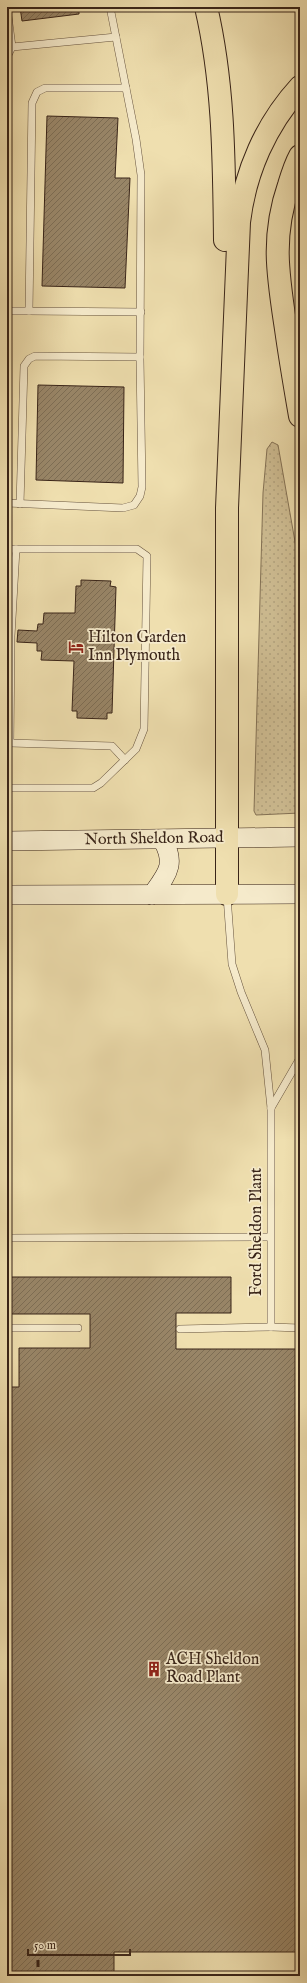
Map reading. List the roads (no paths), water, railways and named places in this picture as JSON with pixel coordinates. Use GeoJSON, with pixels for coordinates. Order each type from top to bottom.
{"type":"FeatureCollection","features":[{"type":"Feature","properties":{"kind":"highway"},"geometry":{"type":"LineString","coordinates":[[206,7],[220,83],[224,141],[226,296],[230,407]]}},
{"type":"Feature","properties":{"kind":"highway"},"geometry":{"type":"LineString","coordinates":[[226,894],[227,508],[230,407],[241,204],[253,164],[268,132],[289,99],[300,87]]}},
{"type":"Feature","properties":{"kind":"highway"},"geometry":{"type":"LineString","coordinates":[[300,156],[286,194],[282,211],[279,230],[277,266],[281,302],[300,416]]}},
{"type":"Feature","properties":{"kind":"main road","name":"North Sheldon Road"},"geometry":{"type":"LineString","coordinates":[[7,841],[300,837]]}},
{"type":"Feature","properties":{"kind":"main road"},"geometry":{"type":"LineString","coordinates":[[152,895],[170,866],[170,855],[162,839]]}},
{"type":"Feature","properties":{"kind":"main road"},"geometry":{"type":"LineString","coordinates":[[7,895],[300,894]]}},
{"type":"Feature","properties":{"kind":"lane"},"geometry":{"type":"LineString","coordinates":[[7,503],[123,508],[134,505],[140,496],[142,487],[140,357],[141,175],[110,7]]}},
{"type":"Feature","properties":{"kind":"lane"},"geometry":{"type":"LineString","coordinates":[[7,8],[12,47],[7,57]]}},
{"type":"Feature","properties":{"kind":"lane"},"geometry":{"type":"LineString","coordinates":[[12,47],[116,37]]}},
{"type":"Feature","properties":{"kind":"lane"},"geometry":{"type":"LineString","coordinates":[[29,311],[32,103],[37,92],[45,88],[126,88]]}},
{"type":"Feature","properties":{"kind":"lane"},"geometry":{"type":"LineString","coordinates":[[7,311],[140,312]]}},
{"type":"Feature","properties":{"kind":"lane"},"geometry":{"type":"LineString","coordinates":[[20,504],[24,366],[29,359],[35,356],[140,357]]}},
{"type":"Feature","properties":{"kind":"lane"},"geometry":{"type":"LineString","coordinates":[[7,549],[137,549],[147,556],[144,728],[136,749],[101,783],[93,788],[7,788]]}},
{"type":"Feature","properties":{"kind":"lane"},"geometry":{"type":"LineString","coordinates":[[16,549],[11,636],[8,743],[112,746],[125,760]]}},
{"type":"Feature","properties":{"kind":"lane","name":"Ford Sheldon Plant"},"geometry":{"type":"LineString","coordinates":[[226,894],[232,964],[241,992],[265,1050],[271,1108],[271,1327]]}},
{"type":"Feature","properties":{"kind":"lane","name":"Ford Sheldon Plant"},"geometry":{"type":"LineString","coordinates":[[271,1108],[300,1058]]}},
{"type":"Feature","properties":{"kind":"lane"},"geometry":{"type":"LineString","coordinates":[[7,1238],[270,1237]]}},
{"type":"Feature","properties":{"kind":"lane"},"geometry":{"type":"LineString","coordinates":[[180,1329],[271,1327],[300,1328]]}},
{"type":"Feature","properties":{"kind":"lane"},"geometry":{"type":"LineString","coordinates":[[7,1328],[78,1328]]}},
{"type":"Feature","properties":{"kind":"railway"},"geometry":{"type":"LineString","coordinates":[[38,1960],[38,1976]]}},
{"type":"Feature","properties":{"kind":"place","name":"Hilton Garden Inn Plymouth"},"geometry":{"type":"Point","coordinates":[76,647]}},
{"type":"Feature","properties":{"kind":"place","name":"ACH Sheldon Road Plant"},"geometry":{"type":"Point","coordinates":[154,1669]}}]}
